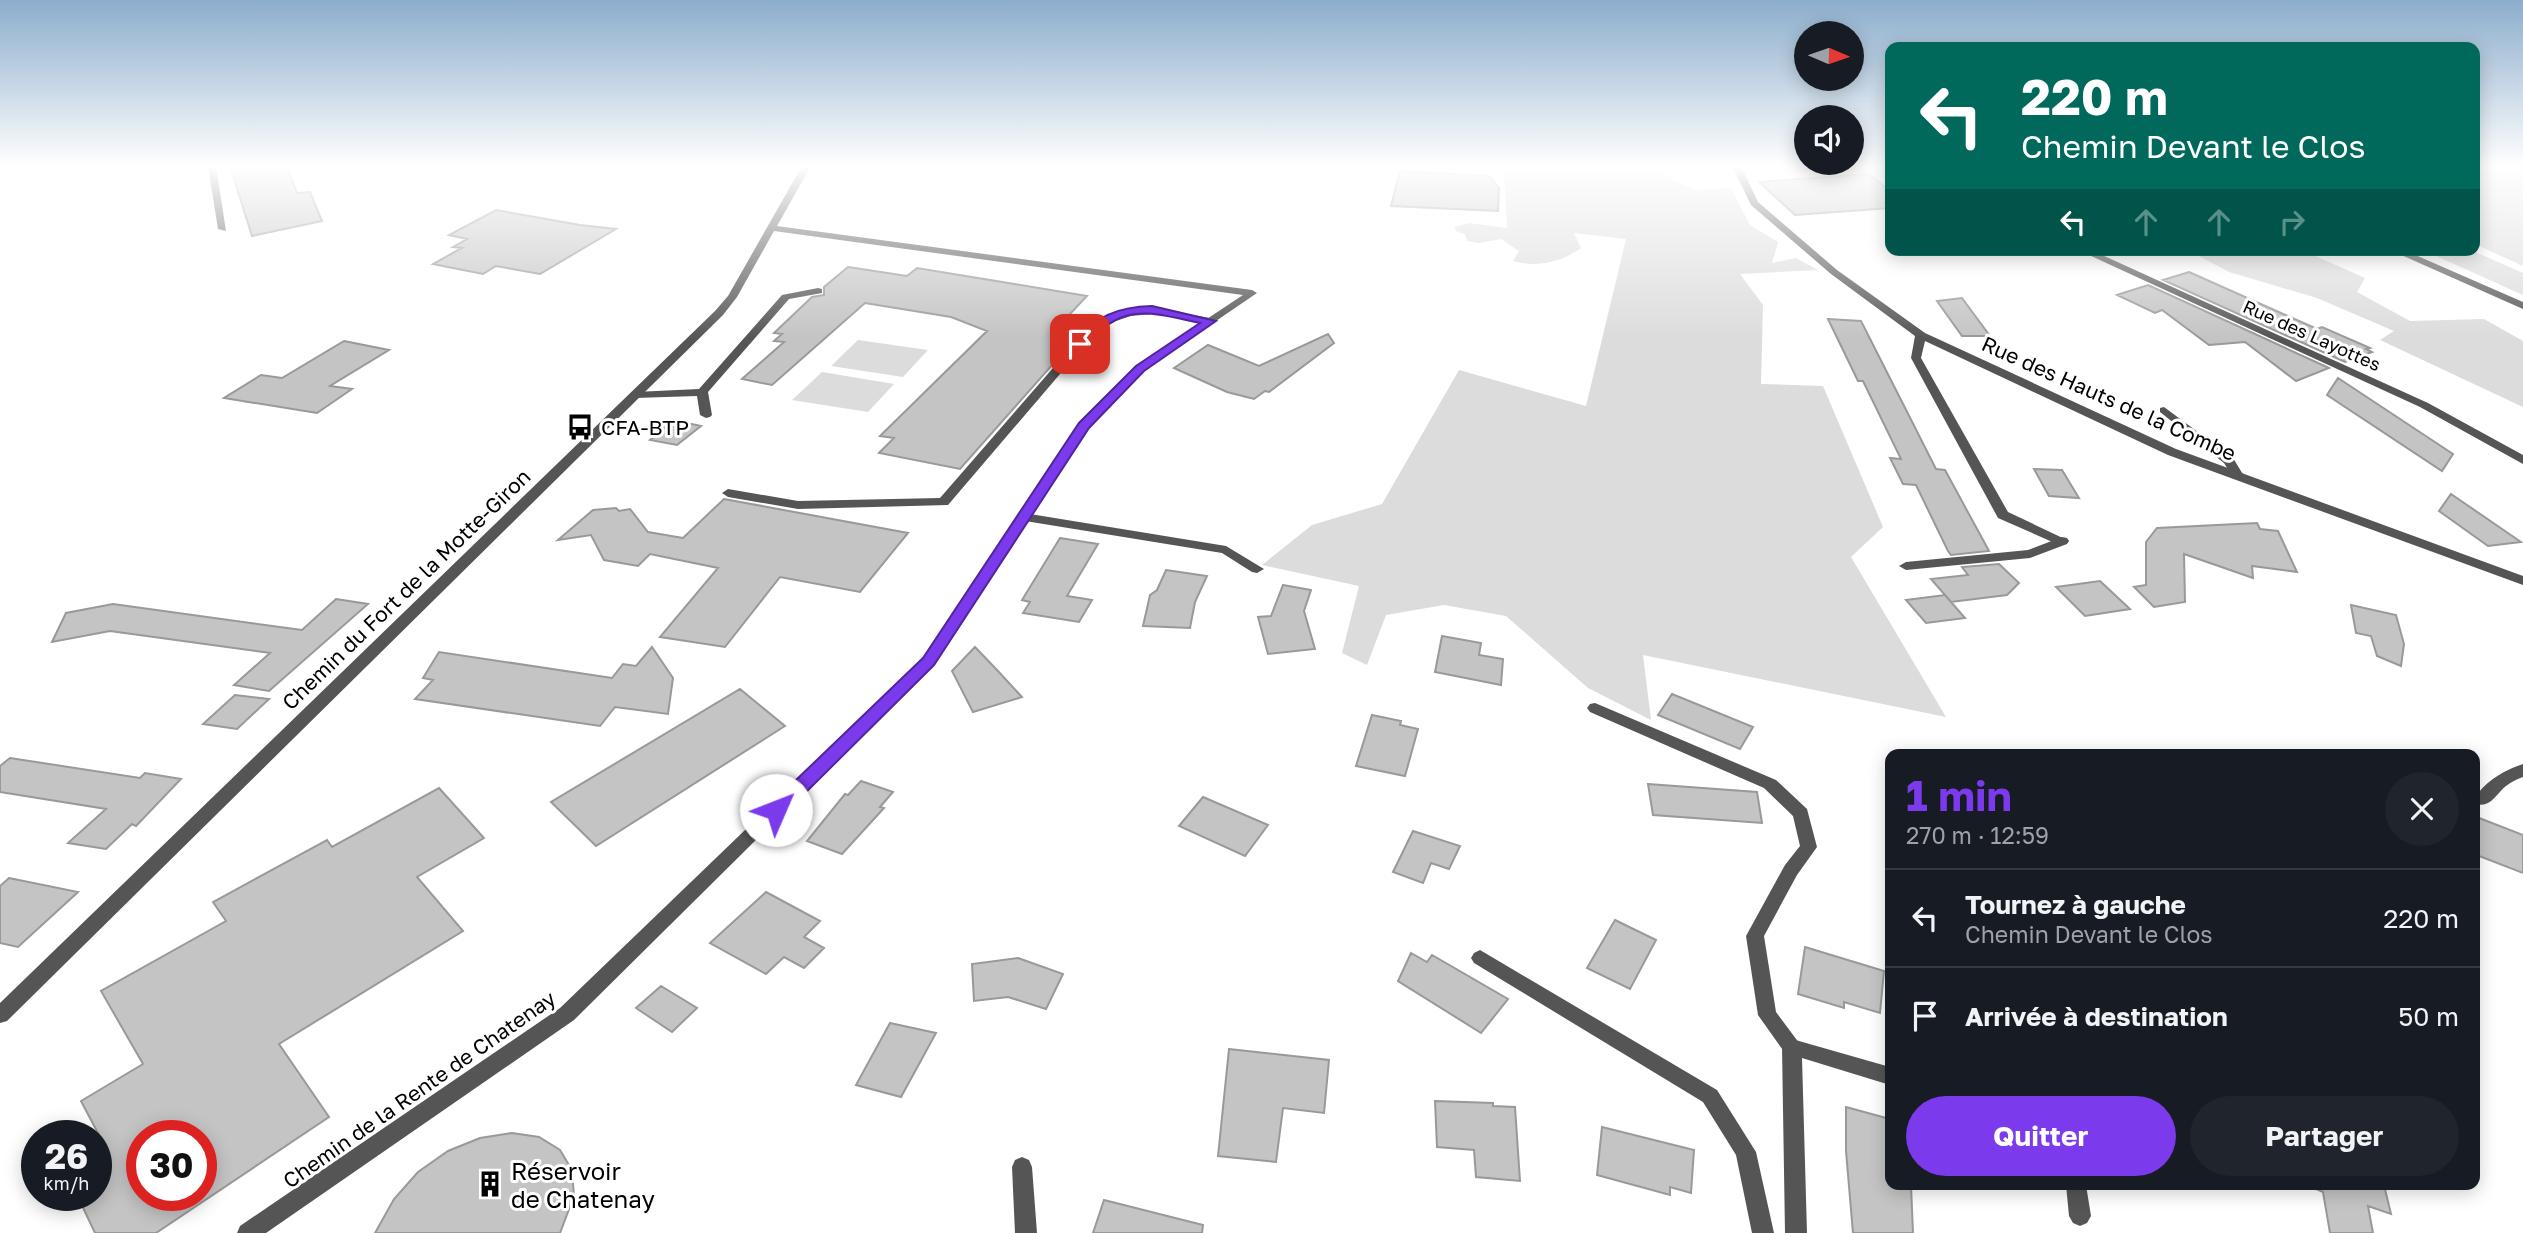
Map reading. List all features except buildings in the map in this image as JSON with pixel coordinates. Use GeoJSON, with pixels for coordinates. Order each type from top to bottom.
{"type":"FeatureCollection","features":[{"type":"Feature","properties":{"kind":"street"},"geometry":{"type":"LineString","coordinates":[[222,224],[223,229]]}},
{"type":"Feature","properties":{"kind":"street","name":"Chemin du Fort de la Motte-Giron"},"geometry":{"type":"LineString","coordinates":[[1,1012],[719,313],[775,224]]}},
{"type":"Feature","properties":{"kind":"street","name":"Rue des Hauts de la Combe"},"geometry":{"type":"LineString","coordinates":[[1778,224],[1834,272],[1921,335],[2172,452],[2523,581]]}},
{"type":"Feature","properties":{"kind":"street","name":"Chemin de la Rente de Chatenay"},"geometry":{"type":"LineString","coordinates":[[248,1233],[567,1014],[928,662],[1084,426],[1140,368],[1252,293],[773,228]]}},
{"type":"Feature","properties":{"kind":"street","name":"Rue des Layottes"},"geometry":{"type":"LineString","coordinates":[[2096,256],[2424,405],[2523,460]]}},
{"type":"Feature","properties":{"kind":"street"},"geometry":{"type":"LineString","coordinates":[[2409,256],[2523,306]]}},
{"type":"Feature","properties":{"kind":"street"},"geometry":{"type":"LineString","coordinates":[[635,395],[702,392],[786,297],[818,291]]}},
{"type":"Feature","properties":{"kind":"street"},"geometry":{"type":"LineString","coordinates":[[728,493],[797,505],[944,502],[1097,324],[1131,310],[1152,309],[1210,321]]}},
{"type":"Feature","properties":{"kind":"street"},"geometry":{"type":"LineString","coordinates":[[1906,566],[2030,554],[2062,541],[2003,515],[1916,358],[1921,335]]}},
{"type":"Feature","properties":{"kind":"street"},"geometry":{"type":"LineString","coordinates":[[702,392],[706,415]]}},
{"type":"Feature","properties":{"kind":"street"},"geometry":{"type":"LineString","coordinates":[[2164,410],[2229,461],[2238,477]]}},
{"type":"Feature","properties":{"kind":"street"},"geometry":{"type":"LineString","coordinates":[[1024,517],[1226,550],[1257,569]]}},
{"type":"Feature","properties":{"kind":"street"},"geometry":{"type":"LineString","coordinates":[[1595,708],[1770,784],[1801,813],[1808,847],[1791,870],[1755,936],[1767,1015],[1792,1047],[1885,1075]]}},
{"type":"Feature","properties":{"kind":"street"},"geometry":{"type":"LineString","coordinates":[[2482,800],[2502,780],[2523,771]]}},
{"type":"Feature","properties":{"kind":"street"},"geometry":{"type":"LineString","coordinates":[[1480,958],[1710,1096],[1746,1152],[1763,1233]]}},
{"type":"Feature","properties":{"kind":"street"},"geometry":{"type":"LineString","coordinates":[[1792,1047],[1796,1233]]}},
{"type":"Feature","properties":{"kind":"street"},"geometry":{"type":"LineString","coordinates":[[1022,1167],[1026,1233]]}},
{"type":"Feature","properties":{"kind":"street"},"geometry":{"type":"LineString","coordinates":[[2077,1190],[2080,1216]]}},
{"type":"Feature","properties":{"kind":"shaded area"},"geometry":{"type":"Polygon","coordinates":[[[1473,224],[1507,228],[1507,224],[1749,224],[1778,242],[1772,263],[1796,258],[1818,270],[1740,274],[1763,305],[1761,384],[1823,386],[1883,527],[1851,557],[1946,717],[1643,655],[1651,720],[1588,688],[1506,616],[1444,605],[1386,615],[1367,665],[1342,653],[1359,586],[1262,565],[1312,525],[1382,504],[1459,370],[1586,406],[1626,239],[1574,233],[1581,248],[1557,260],[1531,264],[1513,261],[1519,251],[1501,239],[1479,243],[1467,241],[1465,234],[1457,232],[1454,227],[1473,224]]]}},
{"type":"Feature","properties":{"kind":"shaded area"},"geometry":{"type":"Polygon","coordinates":[[[2480,224],[2523,224],[2523,266],[2480,246],[2480,224]]]}},
{"type":"Feature","properties":{"kind":"shaded area"},"geometry":{"type":"Polygon","coordinates":[[[2480,254],[2523,273],[2523,295],[2436,256],[2480,254]]]}},
{"type":"Feature","properties":{"kind":"shaded area"},"geometry":{"type":"Polygon","coordinates":[[[2199,256],[2316,256],[2365,278],[2357,292],[2410,321],[2484,319],[2523,341],[2523,407],[2380,340],[2394,331],[2317,298],[2229,272],[2199,256]]]}},
{"type":"Feature","properties":{"kind":"shaded area"},"geometry":{"type":"Polygon","coordinates":[[[858,340],[928,350],[903,377],[831,366],[858,340]]]}},
{"type":"Feature","properties":{"kind":"shaded area"},"geometry":{"type":"Polygon","coordinates":[[[822,372],[894,384],[868,412],[792,400],[822,372]]]}},
{"type":"Feature","properties":{"kind":"place","name":"CFA-BTP"},"geometry":{"type":"Point","coordinates":[580,427]}},
{"type":"Feature","properties":{"kind":"place","name":"Réservoir de Chatenay"},"geometry":{"type":"Point","coordinates":[490,1184]}},
{"type":"Feature","properties":{"kind":"route"},"geometry":{"type":"LineString","coordinates":[[776,810],[928,662],[1084,426],[1140,368],[1210,321],[1152,309],[1131,310],[1097,324],[1080,344]]}}]}
